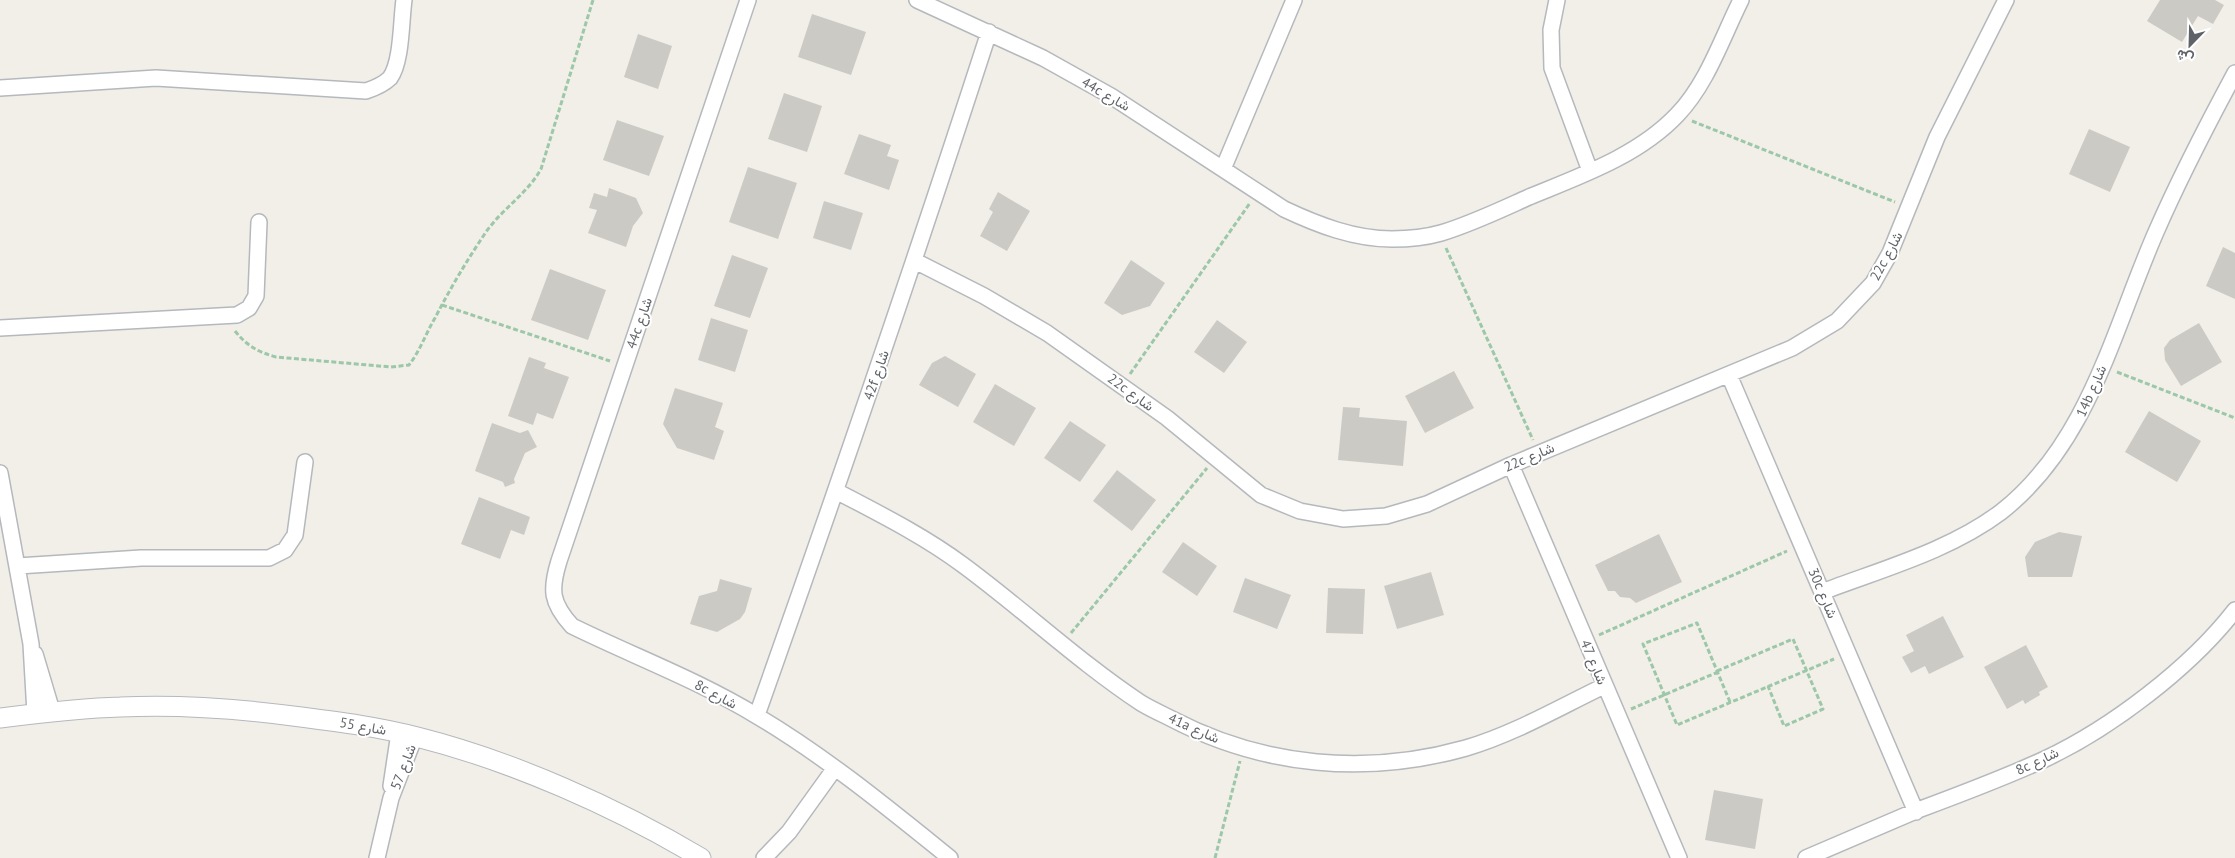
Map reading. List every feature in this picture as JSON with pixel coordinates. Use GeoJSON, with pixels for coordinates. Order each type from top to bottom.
{"type":"FeatureCollection","features":[{"type":"Feature","properties":{"kind":"street"},"geometry":{"type":"LineString","coordinates":[[0,88],[156,78],[366,91],[379,87],[390,77],[396,65],[404,0]]}},
{"type":"Feature","properties":{"kind":"street","name":"44c شارع"},"geometry":{"type":"LineString","coordinates":[[588,634],[572,626],[560,613],[553,596],[554,579],[748,0]]}},
{"type":"Feature","properties":{"kind":"street","name":"44c شارع"},"geometry":{"type":"LineString","coordinates":[[917,0],[1043,58],[1111,96],[1284,209],[1313,223],[1352,235],[1392,239],[1439,233],[1470,222],[1590,171],[1628,152],[1655,135],[1677,115],[1693,96],[1741,0]]}},
{"type":"Feature","properties":{"kind":"street"},"geometry":{"type":"LineString","coordinates":[[1223,169],[1294,0]]}},
{"type":"Feature","properties":{"kind":"street"},"geometry":{"type":"LineString","coordinates":[[1557,0],[1551,30],[1552,68],[1590,171]]}},
{"type":"Feature","properties":{"kind":"street","name":"22c شارع"},"geometry":{"type":"LineString","coordinates":[[915,260],[984,296],[1047,334],[1167,418],[1261,494],[1300,511],[1343,519],[1386,516],[1427,504],[1539,453],[1729,375],[1822,332],[1850,310],[1873,283],[1890,253],[1910,208],[1937,137],[2006,0]]}},
{"type":"Feature","properties":{"kind":"street","name":"42f شارع"},"geometry":{"type":"LineString","coordinates":[[757,715],[915,260],[989,32]]}},
{"type":"Feature","properties":{"kind":"street","name":"14b شارع"},"geometry":{"type":"LineString","coordinates":[[1822,592],[1935,549],[1969,533],[2000,512],[2029,487],[2054,459],[2074,427],[2102,366],[2159,225],[2203,133],[2235,73]]}},
{"type":"Feature","properties":{"kind":"street"},"geometry":{"type":"LineString","coordinates":[[0,328],[238,315],[249,308],[256,296],[259,222]]}},
{"type":"Feature","properties":{"kind":"street","name":"30c شارع"},"geometry":{"type":"LineString","coordinates":[[1729,375],[1916,812]]}},
{"type":"Feature","properties":{"kind":"street"},"geometry":{"type":"LineString","coordinates":[[18,566],[132,559],[269,558],[285,550],[296,535],[305,462]]}},
{"type":"Feature","properties":{"kind":"street","name":"شارع 47"},"geometry":{"type":"LineString","coordinates":[[1511,465],[1679,858]]}},
{"type":"Feature","properties":{"kind":"street"},"geometry":{"type":"LineString","coordinates":[[0,474],[18,566],[30,644],[41,668],[43,712]]}},
{"type":"Feature","properties":{"kind":"street","name":"41a شارع"},"geometry":{"type":"LineString","coordinates":[[836,491],[904,527],[947,554],[1096,671],[1143,705],[1195,731],[1243,749],[1304,762],[1359,765],[1414,760],[1468,747],[1519,727],[1604,686]]}},
{"type":"Feature","properties":{"kind":"street","name":"8c شارع"},"geometry":{"type":"LineString","coordinates":[[1806,858],[2046,758],[2091,734],[2132,706],[2199,651],[2235,610]]}},
{"type":"Feature","properties":{"kind":"street","name":"8c شارع"},"geometry":{"type":"LineString","coordinates":[[588,634],[693,682],[757,715],[836,768],[950,858]]}},
{"type":"Feature","properties":{"kind":"street","name":"شارع 55"},"geometry":{"type":"LineString","coordinates":[[0,718],[43,712],[122,706],[192,707],[331,720],[407,735],[468,751],[572,792],[669,839],[700,858]]}},
{"type":"Feature","properties":{"kind":"street","name":"شارع 57"},"geometry":{"type":"LineString","coordinates":[[377,858],[407,735]]}},
{"type":"Feature","properties":{"kind":"street"},"geometry":{"type":"LineString","coordinates":[[764,858],[789,832],[836,768]]}},
{"type":"Feature","properties":{"kind":"street"},"geometry":{"type":"LineString","coordinates":[[777,858],[789,832]]}},
{"type":"Feature","properties":{"kind":"path"},"geometry":{"type":"LineString","coordinates":[[223,317],[246,344],[259,352],[276,357],[402,367],[409,364],[416,355],[442,305],[486,232],[529,187],[541,169],[593,0]]}},
{"type":"Feature","properties":{"kind":"path"},"geometry":{"type":"LineString","coordinates":[[1677,115],[1910,208]]}},
{"type":"Feature","properties":{"kind":"path"},"geometry":{"type":"LineString","coordinates":[[1122,385],[1257,192]]}},
{"type":"Feature","properties":{"kind":"path"},"geometry":{"type":"LineString","coordinates":[[1439,233],[1539,453]]}},
{"type":"Feature","properties":{"kind":"path"},"geometry":{"type":"LineString","coordinates":[[442,305],[624,366]]}},
{"type":"Feature","properties":{"kind":"path"},"geometry":{"type":"LineString","coordinates":[[2102,366],[2235,418]]}},
{"type":"Feature","properties":{"kind":"path"},"geometry":{"type":"LineString","coordinates":[[1062,644],[1215,458]]}},
{"type":"Feature","properties":{"kind":"path"},"geometry":{"type":"LineString","coordinates":[[1586,641],[1802,545]]}},
{"type":"Feature","properties":{"kind":"path"},"geometry":{"type":"LineString","coordinates":[[1730,702],[1697,623],[1643,644],[1677,725],[1848,653]]}},
{"type":"Feature","properties":{"kind":"path"},"geometry":{"type":"LineString","coordinates":[[1617,715],[1793,639],[1823,709],[1784,726],[1768,686]]}},
{"type":"Feature","properties":{"kind":"path"},"geometry":{"type":"LineString","coordinates":[[1215,858],[1243,749]]}},
{"type":"Feature","properties":{"kind":"building"},"geometry":{"type":"Polygon","coordinates":[[[2160,0],[2215,0],[2224,5],[2213,24],[2198,16],[2182,42],[2147,21],[2160,0]]]}},
{"type":"Feature","properties":{"kind":"building"},"geometry":{"type":"Polygon","coordinates":[[[812,14],[866,32],[851,75],[798,57],[812,14]]]}},
{"type":"Feature","properties":{"kind":"building"},"geometry":{"type":"Polygon","coordinates":[[[638,34],[672,46],[658,89],[624,77],[638,34]]]}},
{"type":"Feature","properties":{"kind":"building"},"geometry":{"type":"Polygon","coordinates":[[[784,93],[822,106],[807,152],[768,139],[784,93]]]}},
{"type":"Feature","properties":{"kind":"building"},"geometry":{"type":"Polygon","coordinates":[[[617,120],[664,136],[649,176],[603,160],[617,120]]]}},
{"type":"Feature","properties":{"kind":"building"},"geometry":{"type":"Polygon","coordinates":[[[2089,129],[2130,147],[2110,192],[2069,174],[2089,129]]]}},
{"type":"Feature","properties":{"kind":"building"},"geometry":{"type":"Polygon","coordinates":[[[859,134],[891,145],[887,156],[899,160],[889,190],[844,174],[859,134]]]}},
{"type":"Feature","properties":{"kind":"building"},"geometry":{"type":"Polygon","coordinates":[[[748,167],[797,183],[778,239],[729,222],[748,167]]]}},
{"type":"Feature","properties":{"kind":"building"},"geometry":{"type":"Polygon","coordinates":[[[609,188],[636,198],[643,213],[633,226],[626,247],[588,233],[597,210],[589,208],[594,193],[607,197],[609,188]]]}},
{"type":"Feature","properties":{"kind":"building"},"geometry":{"type":"Polygon","coordinates":[[[998,192],[1030,211],[1007,251],[980,236],[993,212],[989,209],[998,192]]]}},
{"type":"Feature","properties":{"kind":"building"},"geometry":{"type":"Polygon","coordinates":[[[824,201],[863,213],[851,250],[813,238],[824,201]]]}},
{"type":"Feature","properties":{"kind":"building"},"geometry":{"type":"Polygon","coordinates":[[[2223,247],[2235,253],[2235,299],[2206,286],[2223,247]]]}},
{"type":"Feature","properties":{"kind":"building"},"geometry":{"type":"Polygon","coordinates":[[[732,255],[768,268],[750,318],[714,306],[732,255]]]}},
{"type":"Feature","properties":{"kind":"building"},"geometry":{"type":"Polygon","coordinates":[[[1131,260],[1165,283],[1150,306],[1122,315],[1104,303],[1131,260]]]}},
{"type":"Feature","properties":{"kind":"building"},"geometry":{"type":"Polygon","coordinates":[[[550,269],[606,290],[588,340],[531,320],[550,269]]]}},
{"type":"Feature","properties":{"kind":"building"},"geometry":{"type":"Polygon","coordinates":[[[711,318],[748,330],[735,372],[698,360],[711,318]]]}},
{"type":"Feature","properties":{"kind":"building"},"geometry":{"type":"Polygon","coordinates":[[[1217,320],[1247,342],[1224,373],[1194,352],[1217,320]]]}},
{"type":"Feature","properties":{"kind":"building"},"geometry":{"type":"Polygon","coordinates":[[[2199,323],[2222,362],[2181,386],[2165,360],[2164,348],[2170,340],[2199,323]]]}},
{"type":"Feature","properties":{"kind":"building"},"geometry":{"type":"Polygon","coordinates":[[[945,356],[976,374],[958,407],[919,385],[932,363],[945,356]]]}},
{"type":"Feature","properties":{"kind":"building"},"geometry":{"type":"Polygon","coordinates":[[[529,357],[546,363],[544,368],[569,377],[553,419],[537,413],[533,425],[508,416],[529,357]]]}},
{"type":"Feature","properties":{"kind":"building"},"geometry":{"type":"Polygon","coordinates":[[[1454,371],[1474,408],[1425,433],[1405,396],[1454,371]]]}},
{"type":"Feature","properties":{"kind":"building"},"geometry":{"type":"Polygon","coordinates":[[[995,384],[1036,408],[1014,446],[973,422],[995,384]]]}},
{"type":"Feature","properties":{"kind":"building"},"geometry":{"type":"Polygon","coordinates":[[[675,388],[723,403],[715,427],[724,431],[714,460],[677,448],[663,424],[675,388]]]}},
{"type":"Feature","properties":{"kind":"building"},"geometry":{"type":"Polygon","coordinates":[[[1343,407],[1360,408],[1359,417],[1407,421],[1403,466],[1338,460],[1343,407]]]}},
{"type":"Feature","properties":{"kind":"building"},"geometry":{"type":"Polygon","coordinates":[[[2149,411],[2201,441],[2177,482],[2125,452],[2149,411]]]}},
{"type":"Feature","properties":{"kind":"building"},"geometry":{"type":"Polygon","coordinates":[[[1070,421],[1106,445],[1080,482],[1044,458],[1070,421]]]}},
{"type":"Feature","properties":{"kind":"building"},"geometry":{"type":"Polygon","coordinates":[[[492,423],[520,433],[528,430],[537,447],[525,453],[514,479],[515,483],[505,487],[503,482],[475,471],[492,423]]]}},
{"type":"Feature","properties":{"kind":"building"},"geometry":{"type":"Polygon","coordinates":[[[1117,470],[1156,500],[1132,531],[1093,501],[1117,470]]]}},
{"type":"Feature","properties":{"kind":"building"},"geometry":{"type":"Polygon","coordinates":[[[479,497],[530,517],[524,535],[511,530],[500,559],[461,544],[479,497]]]}},
{"type":"Feature","properties":{"kind":"building"},"geometry":{"type":"Polygon","coordinates":[[[2059,532],[2082,536],[2072,577],[2028,577],[2025,557],[2035,542],[2059,532]]]}},
{"type":"Feature","properties":{"kind":"building"},"geometry":{"type":"Polygon","coordinates":[[[1659,534],[1682,582],[1636,603],[1630,598],[1620,597],[1615,591],[1608,591],[1595,565],[1659,534]]]}},
{"type":"Feature","properties":{"kind":"building"},"geometry":{"type":"Polygon","coordinates":[[[1183,542],[1217,566],[1197,596],[1162,572],[1183,542]]]}},
{"type":"Feature","properties":{"kind":"building"},"geometry":{"type":"Polygon","coordinates":[[[1431,572],[1444,615],[1397,629],[1384,586],[1431,572]]]}},
{"type":"Feature","properties":{"kind":"building"},"geometry":{"type":"Polygon","coordinates":[[[1245,578],[1291,595],[1277,629],[1233,612],[1245,578]]]}},
{"type":"Feature","properties":{"kind":"building"},"geometry":{"type":"Polygon","coordinates":[[[720,579],[752,588],[745,612],[740,619],[717,632],[690,624],[699,596],[717,591],[720,579]]]}},
{"type":"Feature","properties":{"kind":"building"},"geometry":{"type":"Polygon","coordinates":[[[1328,588],[1365,589],[1363,634],[1326,633],[1328,588]]]}},
{"type":"Feature","properties":{"kind":"building"},"geometry":{"type":"Polygon","coordinates":[[[1943,616],[1964,657],[1929,674],[1925,666],[1911,673],[1902,657],[1914,651],[1906,635],[1943,616]]]}},
{"type":"Feature","properties":{"kind":"building"},"geometry":{"type":"Polygon","coordinates":[[[2026,645],[2048,687],[2039,692],[2040,695],[2025,704],[2023,700],[2007,709],[1984,667],[2026,645]]]}},
{"type":"Feature","properties":{"kind":"building"},"geometry":{"type":"Polygon","coordinates":[[[1714,790],[1763,799],[1755,849],[1705,840],[1714,790]]]}}]}
